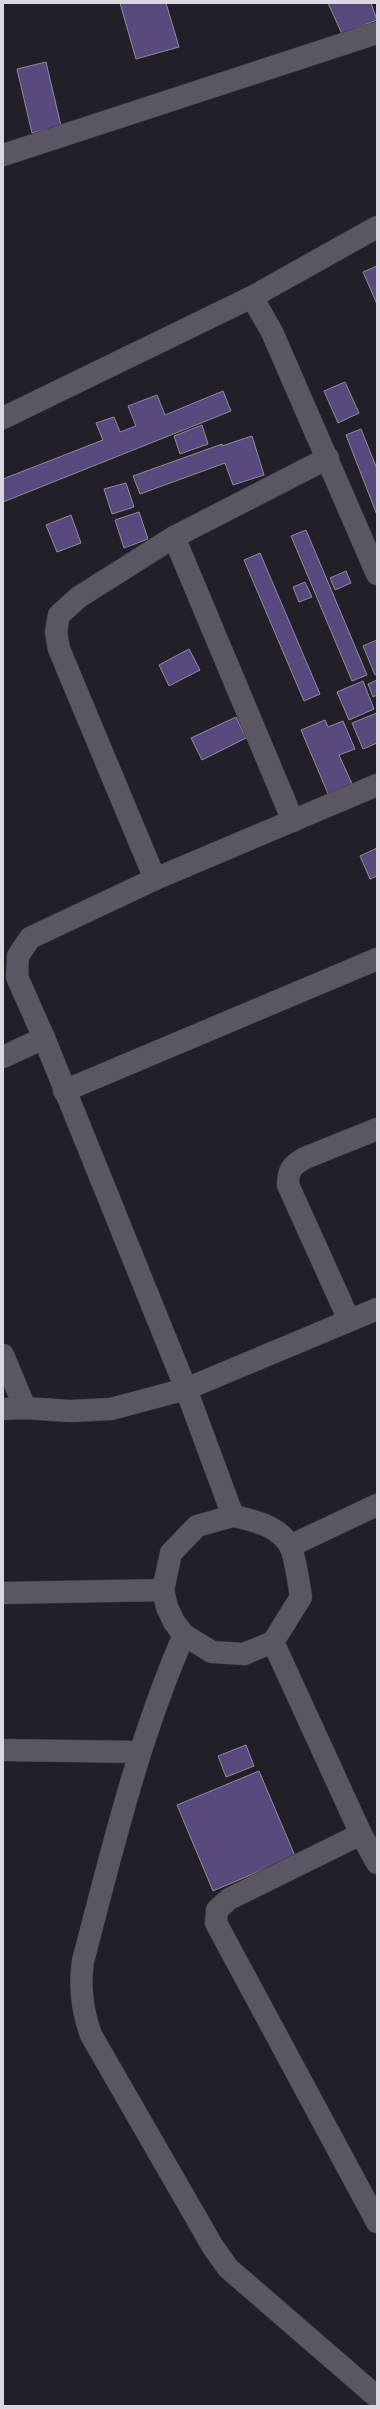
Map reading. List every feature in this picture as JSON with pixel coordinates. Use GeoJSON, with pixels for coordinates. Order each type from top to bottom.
{"type":"FeatureCollection","features":[{"type":"Feature","properties":{"kind":"street"},"geometry":{"type":"LineString","coordinates":[[3,155],[377,34]]}},
{"type":"Feature","properties":{"kind":"street"},"geometry":{"type":"LineString","coordinates":[[3,418],[252,297],[377,226]]}},
{"type":"Feature","properties":{"kind":"street"},"geometry":{"type":"LineString","coordinates":[[252,297],[272,332],[328,458],[377,574]]}},
{"type":"Feature","properties":{"kind":"street"},"geometry":{"type":"LineString","coordinates":[[155,878],[59,649],[56,632],[59,615],[65,608],[174,537],[328,458]]}},
{"type":"Feature","properties":{"kind":"street"},"geometry":{"type":"LineString","coordinates":[[174,537],[293,822]]}},
{"type":"Feature","properties":{"kind":"street"},"geometry":{"type":"LineString","coordinates":[[233,1516],[186,1389],[64,1091],[44,1038],[17,977],[18,956],[30,938],[155,878],[293,822],[377,785]]}},
{"type":"Feature","properties":{"kind":"street"},"geometry":{"type":"LineString","coordinates":[[64,1091],[377,959]]}},
{"type":"Feature","properties":{"kind":"street"},"geometry":{"type":"LineString","coordinates":[[3,1057],[44,1038]]}},
{"type":"Feature","properties":{"kind":"street"},"geometry":{"type":"LineString","coordinates":[[349,1320],[288,1185],[288,1172],[295,1164],[305,1158],[377,1129]]}},
{"type":"Feature","properties":{"kind":"street"},"geometry":{"type":"LineString","coordinates":[[3,1409],[25,1408],[70,1411],[111,1409],[186,1389],[377,1309]]}},
{"type":"Feature","properties":{"kind":"street"},"geometry":{"type":"LineString","coordinates":[[3,1355],[25,1408]]}},
{"type":"Feature","properties":{"kind":"street"},"geometry":{"type":"LineString","coordinates":[[290,1546],[377,1504]]}},
{"type":"Feature","properties":{"kind":"street"},"geometry":{"type":"LineString","coordinates":[[233,1516],[255,1520],[274,1530],[290,1546],[301,1598],[273,1642],[244,1654],[212,1652],[184,1635],[174,1622],[167,1607],[163,1590],[171,1553],[197,1526],[233,1516]]}},
{"type":"Feature","properties":{"kind":"street"},"geometry":{"type":"LineString","coordinates":[[3,1593],[163,1590]]}},
{"type":"Feature","properties":{"kind":"street"},"geometry":{"type":"LineString","coordinates":[[184,1635],[166,1676],[139,1752],[82,1961],[80,1979],[88,2026],[213,2247],[228,2268],[377,2397]]}},
{"type":"Feature","properties":{"kind":"street"},"geometry":{"type":"LineString","coordinates":[[273,1642],[361,1834],[377,1863]]}},
{"type":"Feature","properties":{"kind":"street"},"geometry":{"type":"LineString","coordinates":[[3,1750],[139,1752]]}},
{"type":"Feature","properties":{"kind":"street"},"geometry":{"type":"LineString","coordinates":[[361,1834],[229,1899],[217,1910],[216,1923],[377,2222]]}},
{"type":"Feature","properties":{"kind":"building"},"geometry":{"type":"Polygon","coordinates":[[[120,3],[166,3],[179,47],[136,59],[120,3]]]}},
{"type":"Feature","properties":{"kind":"building"},"geometry":{"type":"Polygon","coordinates":[[[328,3],[371,3],[377,20],[342,34],[328,3]]]}},
{"type":"Feature","properties":{"kind":"building"},"geometry":{"type":"Polygon","coordinates":[[[46,62],[61,126],[32,133],[17,69],[46,62]]]}},
{"type":"Feature","properties":{"kind":"building"},"geometry":{"type":"Polygon","coordinates":[[[377,266],[377,304],[363,272],[377,266]]]}},
{"type":"Feature","properties":{"kind":"building"},"geometry":{"type":"Polygon","coordinates":[[[345,382],[359,413],[338,423],[324,391],[345,382]]]}},
{"type":"Feature","properties":{"kind":"building"},"geometry":{"type":"Polygon","coordinates":[[[223,391],[231,411],[3,502],[3,479],[103,440],[96,423],[114,417],[120,432],[136,426],[128,406],[157,395],[165,415],[223,391]]]}},
{"type":"Feature","properties":{"kind":"building"},"geometry":{"type":"Polygon","coordinates":[[[202,425],[208,444],[180,454],[174,436],[202,425]]]}},
{"type":"Feature","properties":{"kind":"building"},"geometry":{"type":"Polygon","coordinates":[[[361,429],[377,469],[377,515],[346,435],[361,429]]]}},
{"type":"Feature","properties":{"kind":"building"},"geometry":{"type":"Polygon","coordinates":[[[252,436],[264,475],[233,485],[225,463],[140,494],[133,476],[222,444],[222,446],[252,436]]]}},
{"type":"Feature","properties":{"kind":"building"},"geometry":{"type":"Polygon","coordinates":[[[126,483],[134,507],[112,514],[104,489],[126,483]]]}},
{"type":"Feature","properties":{"kind":"building"},"geometry":{"type":"Polygon","coordinates":[[[139,512],[148,539],[124,548],[115,520],[139,512]]]}},
{"type":"Feature","properties":{"kind":"building"},"geometry":{"type":"Polygon","coordinates":[[[71,515],[81,543],[57,552],[46,525],[71,515]]]}},
{"type":"Feature","properties":{"kind":"building"},"geometry":{"type":"Polygon","coordinates":[[[306,530],[367,675],[352,681],[291,536],[306,530]]]}},
{"type":"Feature","properties":{"kind":"building"},"geometry":{"type":"Polygon","coordinates":[[[260,553],[320,694],[304,701],[244,560],[260,553]]]}},
{"type":"Feature","properties":{"kind":"building"},"geometry":{"type":"Polygon","coordinates":[[[346,571],[351,583],[335,590],[330,578],[346,571]]]}},
{"type":"Feature","properties":{"kind":"building"},"geometry":{"type":"Polygon","coordinates":[[[305,582],[312,597],[299,602],[293,587],[305,582]]]}},
{"type":"Feature","properties":{"kind":"building"},"geometry":{"type":"Polygon","coordinates":[[[377,640],[377,674],[375,675],[363,646],[377,640]]]}},
{"type":"Feature","properties":{"kind":"building"},"geometry":{"type":"Polygon","coordinates":[[[189,649],[200,670],[169,686],[159,665],[189,649]]]}},
{"type":"Feature","properties":{"kind":"building"},"geometry":{"type":"Polygon","coordinates":[[[377,680],[377,695],[373,697],[368,684],[377,680]]]}},
{"type":"Feature","properties":{"kind":"building"},"geometry":{"type":"Polygon","coordinates":[[[363,681],[374,709],[349,720],[337,692],[363,681]]]}},
{"type":"Feature","properties":{"kind":"building"},"geometry":{"type":"Polygon","coordinates":[[[377,713],[377,743],[363,749],[352,723],[377,713]]]}},
{"type":"Feature","properties":{"kind":"building"},"geometry":{"type":"Polygon","coordinates":[[[236,717],[246,738],[202,760],[191,738],[236,717]]]}},
{"type":"Feature","properties":{"kind":"building"},"geometry":{"type":"Polygon","coordinates":[[[325,720],[328,727],[343,721],[355,749],[339,755],[353,786],[329,796],[301,730],[325,720]]]}},
{"type":"Feature","properties":{"kind":"building"},"geometry":{"type":"Polygon","coordinates":[[[377,848],[377,876],[370,879],[360,856],[377,848]]]}},
{"type":"Feature","properties":{"kind":"building"},"geometry":{"type":"Polygon","coordinates":[[[246,1745],[254,1766],[226,1777],[218,1756],[246,1745]]]}},
{"type":"Feature","properties":{"kind":"building"},"geometry":{"type":"Polygon","coordinates":[[[259,1771],[295,1856],[213,1891],[177,1805],[259,1771]]]}}]}
